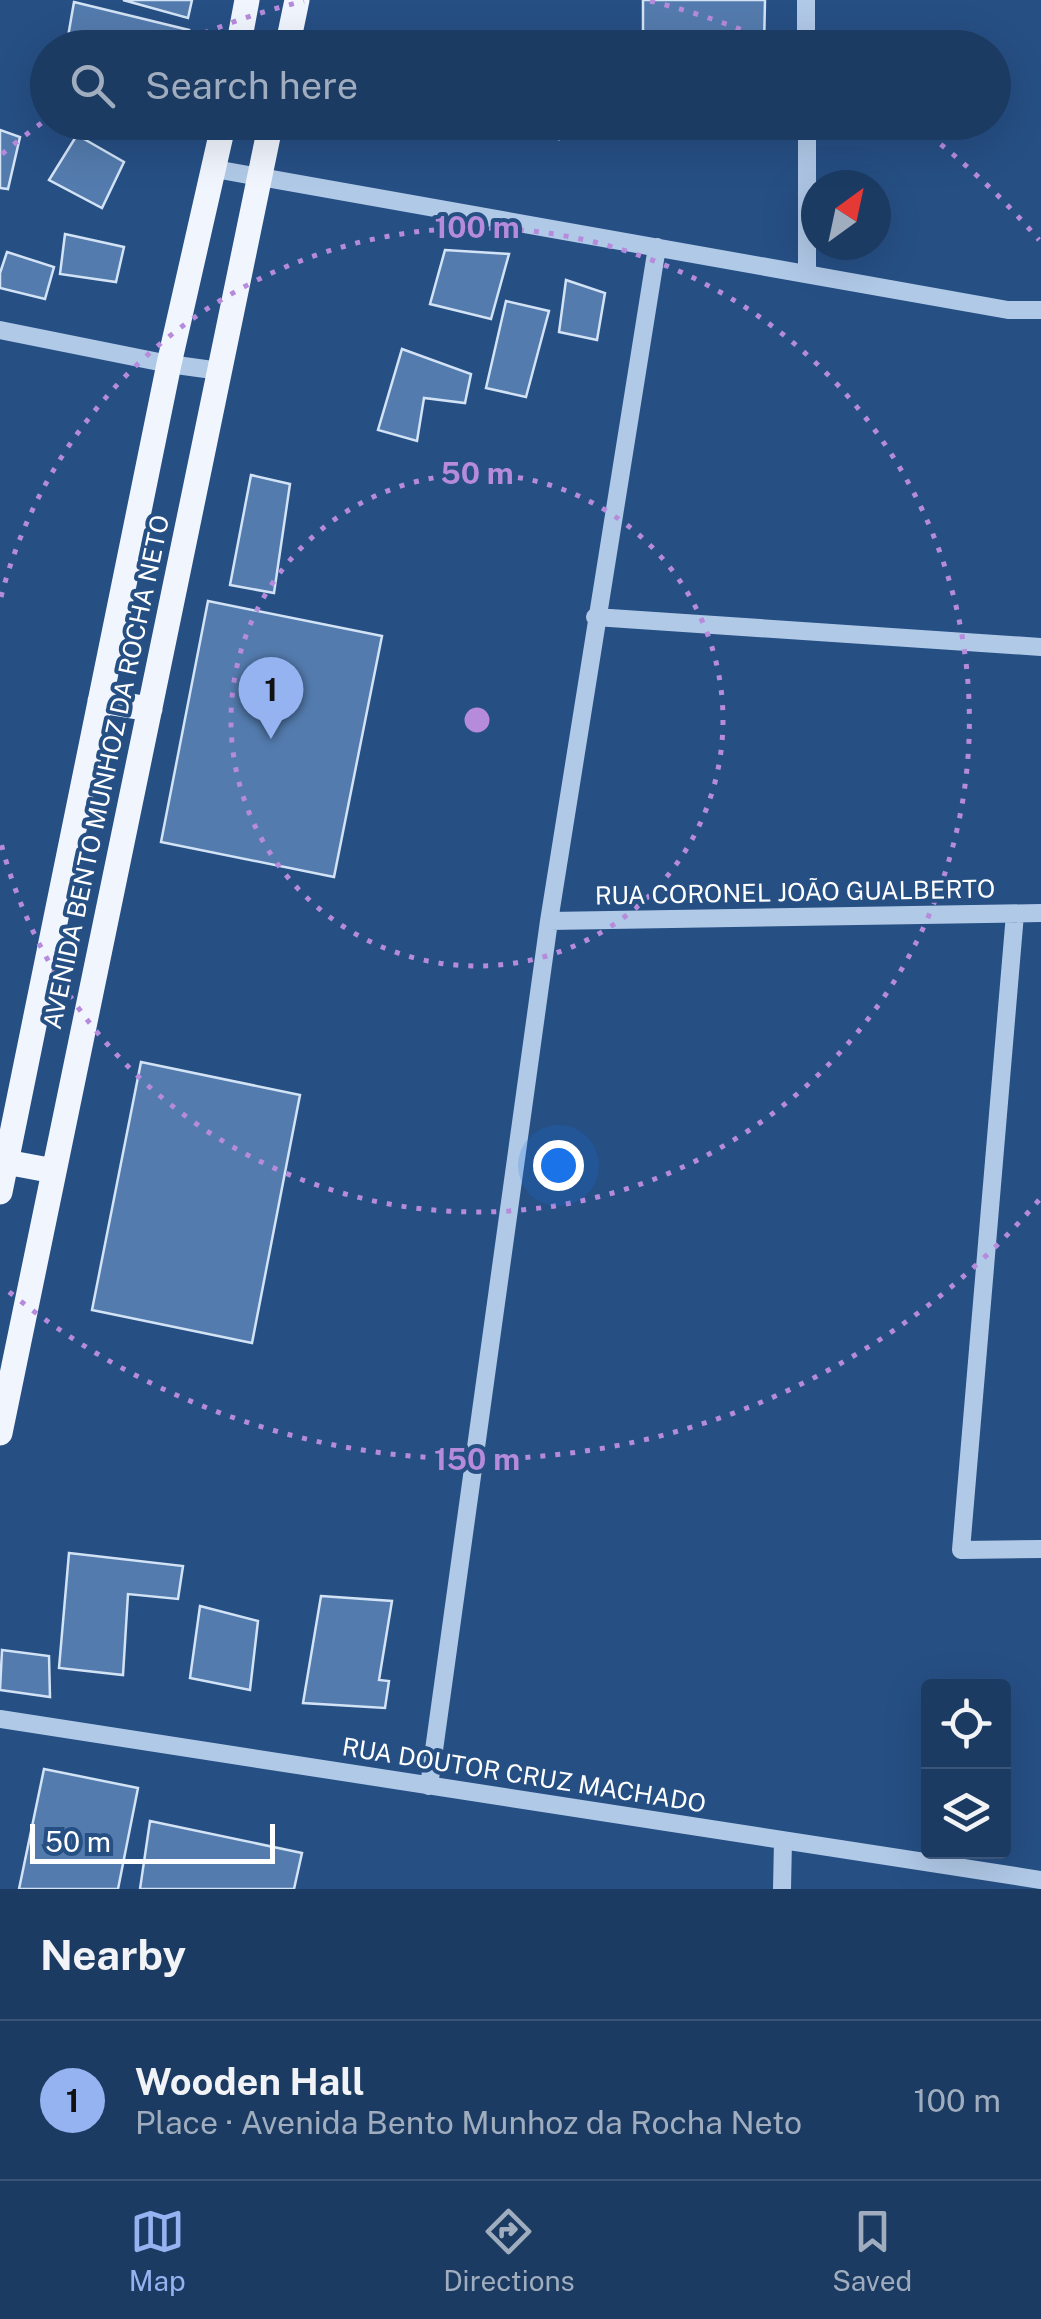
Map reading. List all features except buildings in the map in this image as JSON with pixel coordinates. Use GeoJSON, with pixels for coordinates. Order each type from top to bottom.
{"type":"FeatureCollection","features":[{"type":"Feature","properties":{"kind":"main road"},"geometry":{"type":"LineString","coordinates":[[241,30],[247,0]]}},
{"type":"Feature","properties":{"kind":"main road"},"geometry":{"type":"LineString","coordinates":[[291,30],[297,0]]}},
{"type":"Feature","properties":{"kind":"main road","name":"AVENIDA BENTO MUNHOZ DA ROCHA NETO"},"geometry":{"type":"LineString","coordinates":[[0,1192],[169,364],[220,140]]}},
{"type":"Feature","properties":{"kind":"main road","name":"AVENIDA BENTO MUNHOZ DA ROCHA NETO"},"geometry":{"type":"LineString","coordinates":[[0,1433],[267,140]]}},
{"type":"Feature","properties":{"kind":"main road"},"geometry":{"type":"LineString","coordinates":[[100,701],[150,708]]}},
{"type":"Feature","properties":{"kind":"main road"},"geometry":{"type":"LineString","coordinates":[[6,1162],[54,1171]]}},
{"type":"Feature","properties":{"kind":"street"},"geometry":{"type":"LineString","coordinates":[[806,0],[806,30]]}},
{"type":"Feature","properties":{"kind":"street"},"geometry":{"type":"LineString","coordinates":[[806,140],[808,274]]}},
{"type":"Feature","properties":{"kind":"street"},"geometry":{"type":"LineString","coordinates":[[215,168],[1008,310],[1041,310]]}},
{"type":"Feature","properties":{"kind":"street"},"geometry":{"type":"LineString","coordinates":[[429,1786],[549,921],[656,247]]}},
{"type":"Feature","properties":{"kind":"street"},"geometry":{"type":"LineString","coordinates":[[0,330],[220,371]]}},
{"type":"Feature","properties":{"kind":"street"},"geometry":{"type":"LineString","coordinates":[[595,617],[1041,647]]}},
{"type":"Feature","properties":{"kind":"street","name":"RUA CORONEL JOÃO GUALBERTO"},"geometry":{"type":"LineString","coordinates":[[549,921],[1041,913]]}},
{"type":"Feature","properties":{"kind":"street"},"geometry":{"type":"LineString","coordinates":[[1015,914],[961,1550],[1041,1549]]}},
{"type":"Feature","properties":{"kind":"street","name":"RUA DOUTOR CRUZ MACHADO"},"geometry":{"type":"LineString","coordinates":[[0,1720],[1041,1880]]}},
{"type":"Feature","properties":{"kind":"street"},"geometry":{"type":"LineString","coordinates":[[782,1840],[782,1889]]}},
{"type":"Feature","properties":{"kind":"place","name":"Wooden Hall"},"geometry":{"type":"Point","coordinates":[271,739]}}]}
